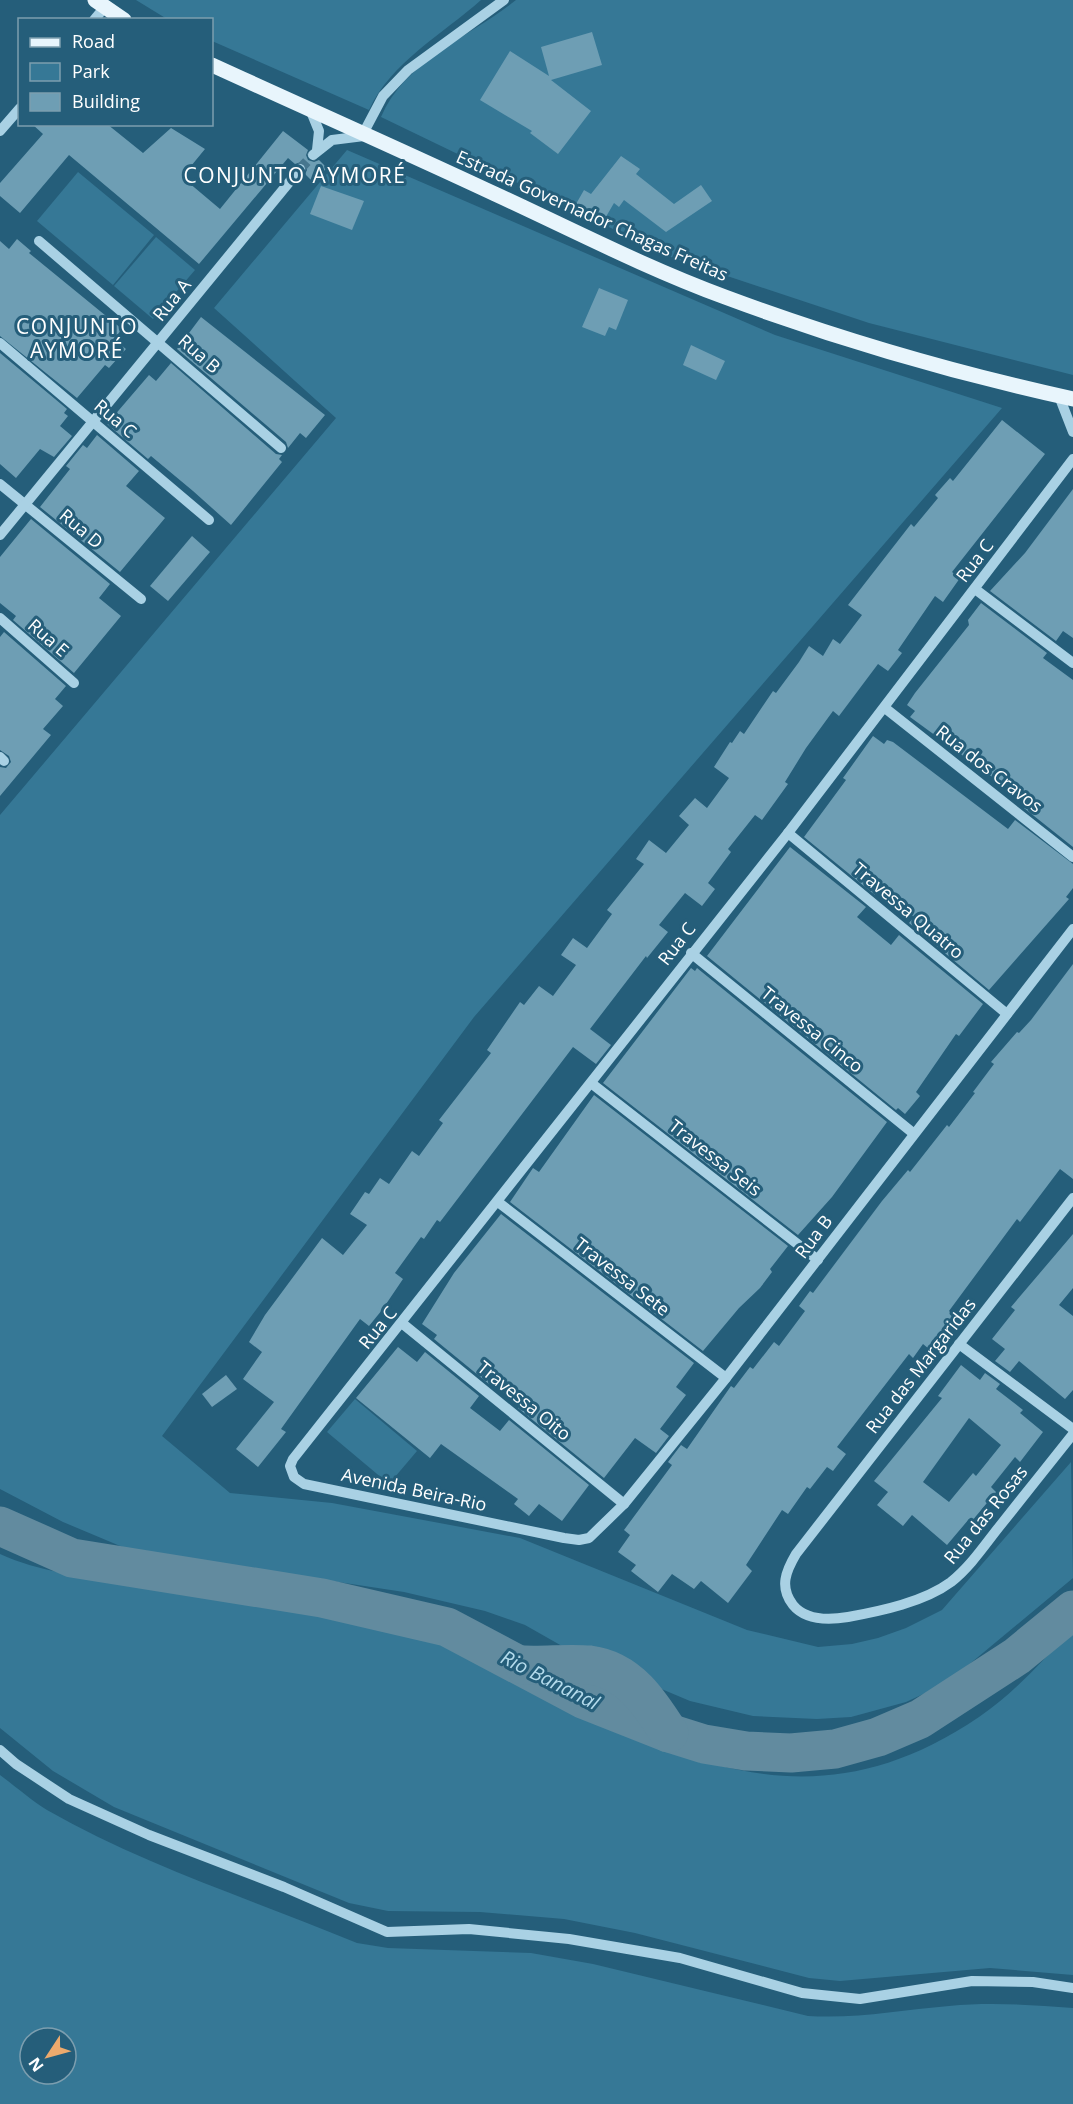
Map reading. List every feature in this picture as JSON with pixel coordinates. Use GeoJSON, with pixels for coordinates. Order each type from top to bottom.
{"type":"FeatureCollection","features":[{"type":"Feature","properties":{"kind":"main road"},"geometry":{"type":"LineString","coordinates":[[98,9],[119,18]]}},
{"type":"Feature","properties":{"kind":"main road","name":"Estrada Governador Chagas Freitas"},"geometry":{"type":"LineString","coordinates":[[213,65],[367,134],[658,270],[724,297],[837,335],[965,373],[1066,397]]}},
{"type":"Feature","properties":{"kind":"street"},"geometry":{"type":"LineString","coordinates":[[310,110],[320,135],[315,152],[336,139],[367,134],[383,96],[401,77],[504,0]]}},
{"type":"Feature","properties":{"kind":"street"},"geometry":{"type":"LineString","coordinates":[[0,131],[18,110]]}},
{"type":"Feature","properties":{"kind":"street","name":"Rua A"},"geometry":{"type":"LineString","coordinates":[[0,535],[300,169]]}},
{"type":"Feature","properties":{"kind":"street","name":"Rua B"},"geometry":{"type":"LineString","coordinates":[[39,241],[281,448]]}},
{"type":"Feature","properties":{"kind":"street","name":"Rua C"},"geometry":{"type":"LineString","coordinates":[[0,343],[208,520]]}},
{"type":"Feature","properties":{"kind":"street"},"geometry":{"type":"LineString","coordinates":[[1066,397],[1073,432]]}},
{"type":"Feature","properties":{"kind":"street","name":"Rua C"},"geometry":{"type":"LineString","coordinates":[[303,1447],[403,1324],[691,953],[788,833],[1073,459]]}},
{"type":"Feature","properties":{"kind":"street","name":"Rua D"},"geometry":{"type":"LineString","coordinates":[[0,484],[141,599]]}},
{"type":"Feature","properties":{"kind":"street"},"geometry":{"type":"LineString","coordinates":[[975,589],[1073,663]]}},
{"type":"Feature","properties":{"kind":"street","name":"Rua E"},"geometry":{"type":"LineString","coordinates":[[0,618],[74,683]]}},
{"type":"Feature","properties":{"kind":"street","name":"Rua dos Cravos"},"geometry":{"type":"LineString","coordinates":[[885,708],[1073,857]]}},
{"type":"Feature","properties":{"kind":"street","name":"Travessa Quatro"},"geometry":{"type":"LineString","coordinates":[[788,833],[1007,1014]]}},
{"type":"Feature","properties":{"kind":"street","name":"Rua B"},"geometry":{"type":"LineString","coordinates":[[564,1538],[579,1540],[589,1538],[624,1504],[726,1378],[913,1133],[1073,929]]}},
{"type":"Feature","properties":{"kind":"street","name":"Travessa Cinco"},"geometry":{"type":"LineString","coordinates":[[691,953],[913,1133]]}},
{"type":"Feature","properties":{"kind":"street","name":"Travessa Seis"},"geometry":{"type":"LineString","coordinates":[[591,1083],[818,1260]]}},
{"type":"Feature","properties":{"kind":"street","name":"Rua das Margaridas"},"geometry":{"type":"LineString","coordinates":[[796,1554],[1073,1198]]}},
{"type":"Feature","properties":{"kind":"street","name":"Travessa Sete"},"geometry":{"type":"LineString","coordinates":[[498,1202],[726,1378]]}},
{"type":"Feature","properties":{"kind":"street","name":"Travessa Oito"},"geometry":{"type":"LineString","coordinates":[[403,1324],[624,1504]]}},
{"type":"Feature","properties":{"kind":"street"},"geometry":{"type":"LineString","coordinates":[[959,1344],[1073,1429]]}},
{"type":"Feature","properties":{"kind":"street","name":"Rua das Rosas"},"geometry":{"type":"LineString","coordinates":[[796,1554],[786,1574],[787,1594],[799,1610],[818,1619],[873,1612],[919,1598],[949,1583],[963,1572],[1073,1434]]}},
{"type":"Feature","properties":{"kind":"street","name":"Avenida Beira-Rio"},"geometry":{"type":"LineString","coordinates":[[303,1447],[290,1467],[294,1477],[304,1484],[564,1538]]}},
{"type":"Feature","properties":{"kind":"street"},"geometry":{"type":"LineString","coordinates":[[0,1750],[16,1764],[69,1799],[149,1835],[284,1887],[387,1932],[469,1929],[568,1939],[680,1958],[802,1993],[860,1999],[972,1981],[1033,1982],[1073,1988]]}},
{"type":"Feature","properties":{"kind":"green space"},"geometry":{"type":"Polygon","coordinates":[[[136,0],[481,0],[404,63],[378,93],[369,110],[213,41],[213,18],[165,18],[136,0]]]}},
{"type":"Feature","properties":{"kind":"green space"},"geometry":{"type":"Polygon","coordinates":[[[516,0],[1073,0],[1073,375],[869,323],[673,258],[381,117],[392,97],[422,65],[516,0]]]}},
{"type":"Feature","properties":{"kind":"green space"},"geometry":{"type":"Polygon","coordinates":[[[347,150],[775,335],[1002,408],[474,1017],[162,1436],[230,1493],[332,1503],[520,1538],[747,1630],[818,1647],[852,1644],[878,1638],[906,1628],[942,1610],[1071,1462],[1073,1578],[966,1667],[932,1690],[906,1702],[851,1717],[817,1719],[753,1716],[690,1701],[569,1650],[525,1625],[485,1611],[404,1592],[253,1569],[178,1563],[144,1556],[63,1522],[0,1489],[0,815],[336,418],[214,308],[347,150]]]}},
{"type":"Feature","properties":{"kind":"green space"},"geometry":{"type":"Polygon","coordinates":[[[78,172],[154,235],[113,285],[37,221],[78,172]]]}},
{"type":"Feature","properties":{"kind":"green space"},"geometry":{"type":"Polygon","coordinates":[[[156,237],[195,270],[153,319],[114,286],[156,237]]]}},
{"type":"Feature","properties":{"kind":"green space"},"geometry":{"type":"Polygon","coordinates":[[[355,1399],[417,1451],[389,1484],[327,1432],[355,1399]]]}},
{"type":"Feature","properties":{"kind":"green space"},"geometry":{"type":"Polygon","coordinates":[[[0,1554],[30,1565],[76,1575],[327,1612],[394,1626],[460,1651],[562,1705],[669,1750],[721,1766],[771,1775],[821,1776],[872,1767],[924,1748],[992,1708],[1073,1630],[1073,1975],[990,1968],[840,1981],[809,1978],[635,1933],[564,1919],[480,1912],[388,1911],[349,1903],[114,1807],[53,1771],[0,1728],[0,1554]]]}},
{"type":"Feature","properties":{"kind":"green space"},"geometry":{"type":"Polygon","coordinates":[[[0,1775],[47,1810],[122,1848],[357,1943],[388,1948],[531,1953],[593,1964],[808,2016],[861,2015],[980,2004],[1073,2008],[1073,2104],[0,2104],[0,1775]]]}},
{"type":"Feature","properties":{"kind":"building"},"geometry":{"type":"Polygon","coordinates":[[[592,32],[602,65],[551,80],[591,111],[558,154],[530,133],[532,131],[480,100],[510,51],[549,76],[541,47],[592,32]]]}},
{"type":"Feature","properties":{"kind":"building"},"geometry":{"type":"Polygon","coordinates":[[[34,126],[109,126],[143,153],[171,128],[205,149],[182,177],[220,209],[283,131],[308,150],[306,155],[308,160],[314,162],[319,160],[327,168],[313,182],[305,174],[307,170],[305,164],[301,162],[295,164],[288,158],[199,264],[69,155],[20,213],[0,196],[0,183],[43,134],[34,126]]]}},
{"type":"Feature","properties":{"kind":"building"},"geometry":{"type":"Polygon","coordinates":[[[621,156],[640,169],[636,174],[674,204],[701,185],[712,201],[666,232],[624,200],[619,207],[614,203],[600,227],[572,211],[584,190],[591,194],[621,156]]]}},
{"type":"Feature","properties":{"kind":"building"},"geometry":{"type":"Polygon","coordinates":[[[321,186],[364,201],[352,230],[310,214],[321,186]]]}},
{"type":"Feature","properties":{"kind":"building"},"geometry":{"type":"Polygon","coordinates":[[[17,239],[31,251],[29,253],[122,329],[114,339],[126,349],[109,368],[105,365],[77,398],[0,336],[0,241],[9,249],[17,239]]]}},
{"type":"Feature","properties":{"kind":"building"},"geometry":{"type":"Polygon","coordinates":[[[599,288],[628,300],[616,330],[609,327],[605,336],[582,327],[599,288]]]}},
{"type":"Feature","properties":{"kind":"building"},"geometry":{"type":"Polygon","coordinates":[[[201,317],[325,415],[306,438],[300,433],[288,448],[286,442],[177,349],[201,317]]]}},
{"type":"Feature","properties":{"kind":"building"},"geometry":{"type":"Polygon","coordinates":[[[691,345],[725,361],[716,380],[683,365],[691,345]]]}},
{"type":"Feature","properties":{"kind":"building"},"geometry":{"type":"Polygon","coordinates":[[[0,353],[67,409],[64,413],[68,416],[60,426],[72,436],[54,457],[40,449],[16,478],[0,464],[0,353]]]}},
{"type":"Feature","properties":{"kind":"building"},"geometry":{"type":"Polygon","coordinates":[[[171,363],[276,454],[282,455],[279,459],[282,462],[231,525],[151,456],[148,459],[107,424],[149,375],[156,381],[171,363]]]}},
{"type":"Feature","properties":{"kind":"building"},"geometry":{"type":"Polygon","coordinates":[[[1002,420],[1045,454],[952,572],[960,578],[943,602],[935,596],[898,650],[902,653],[888,671],[878,664],[839,716],[833,711],[806,748],[785,782],[788,784],[762,820],[755,815],[728,849],[731,852],[708,883],[715,889],[702,906],[685,893],[659,925],[668,932],[647,958],[646,956],[590,1029],[611,1045],[596,1064],[573,1047],[440,1222],[437,1220],[424,1239],[421,1237],[395,1273],[403,1279],[382,1310],[369,1326],[360,1319],[281,1429],[286,1432],[258,1467],[236,1449],[274,1402],[243,1379],[262,1352],[249,1342],[265,1315],[322,1238],[343,1255],[367,1225],[350,1214],[365,1192],[369,1194],[380,1178],[389,1184],[412,1151],[419,1156],[443,1123],[439,1120],[491,1053],[487,1050],[520,1002],[524,1005],[539,986],[553,996],[576,965],[561,955],[573,938],[587,948],[612,914],[607,910],[644,864],[636,859],[649,840],[666,853],[689,825],[679,816],[695,798],[707,808],[729,778],[714,767],[730,742],[732,743],[740,731],[744,734],[773,691],[776,693],[809,646],[823,656],[833,639],[840,644],[862,615],[848,605],[911,524],[914,527],[938,498],[935,495],[950,478],[953,481],[1002,420]]]}},
{"type":"Feature","properties":{"kind":"building"},"geometry":{"type":"Polygon","coordinates":[[[97,435],[139,471],[126,486],[165,518],[120,572],[40,507],[70,469],[66,466],[83,445],[87,448],[97,435]]]}},
{"type":"Feature","properties":{"kind":"building"},"geometry":{"type":"Polygon","coordinates":[[[1073,489],[1073,638],[1063,631],[1056,641],[990,591],[1025,553],[1073,489]]]}},
{"type":"Feature","properties":{"kind":"building"},"geometry":{"type":"Polygon","coordinates":[[[31,519],[110,584],[99,598],[121,616],[74,673],[13,620],[16,616],[0,603],[0,557],[31,519]]]}},
{"type":"Feature","properties":{"kind":"building"},"geometry":{"type":"Polygon","coordinates":[[[192,536],[210,552],[168,601],[150,586],[192,536]]]}},
{"type":"Feature","properties":{"kind":"building"},"geometry":{"type":"Polygon","coordinates":[[[981,603],[1047,653],[1043,658],[1073,680],[1073,847],[1024,808],[1028,803],[910,717],[915,711],[907,705],[969,625],[968,620],[981,603]]]}},
{"type":"Feature","properties":{"kind":"building"},"geometry":{"type":"Polygon","coordinates":[[[4,632],[66,686],[55,699],[63,706],[43,729],[51,735],[0,796],[0,767],[6,768],[11,762],[9,756],[0,750],[0,637],[4,632]]]}},
{"type":"Feature","properties":{"kind":"building"},"geometry":{"type":"Polygon","coordinates":[[[873,736],[884,744],[887,740],[893,742],[1008,829],[1015,820],[1073,864],[1073,888],[1066,897],[1069,899],[989,990],[909,923],[914,917],[879,891],[875,895],[804,837],[846,780],[843,778],[873,736]]]}},
{"type":"Feature","properties":{"kind":"building"},"geometry":{"type":"Polygon","coordinates":[[[790,847],[866,907],[857,917],[891,945],[899,935],[983,1004],[959,1036],[956,1034],[916,1092],[920,1096],[905,1114],[898,1108],[896,1110],[707,956],[790,847]]]}},
{"type":"Feature","properties":{"kind":"building"},"geometry":{"type":"Polygon","coordinates":[[[1073,964],[1073,1179],[1060,1169],[1020,1222],[1017,1219],[949,1311],[954,1316],[929,1349],[923,1344],[913,1358],[909,1354],[837,1447],[846,1454],[833,1471],[827,1467],[810,1489],[807,1487],[788,1514],[782,1510],[746,1565],[752,1571],[728,1603],[701,1581],[694,1589],[672,1574],[658,1592],[631,1571],[636,1565],[618,1552],[630,1535],[624,1530],[672,1465],[668,1462],[681,1445],[687,1449],[731,1386],[734,1388],[750,1367],[753,1369],[774,1342],[779,1346],[805,1311],[799,1306],[810,1291],[813,1293],[882,1201],[908,1170],[910,1172],[947,1125],[949,1127],[994,1064],[991,1062],[1017,1032],[1019,1033],[1031,1020],[1073,964]]]}},
{"type":"Feature","properties":{"kind":"building"},"geometry":{"type":"Polygon","coordinates":[[[691,968],[695,971],[697,968],[887,1122],[832,1197],[798,1235],[603,1083],[691,968]]]}},
{"type":"Feature","properties":{"kind":"building"},"geometry":{"type":"Polygon","coordinates":[[[594,1095],[788,1246],[770,1269],[772,1272],[760,1288],[739,1308],[703,1351],[510,1202],[533,1168],[539,1172],[594,1095]]]}},
{"type":"Feature","properties":{"kind":"building"},"geometry":{"type":"Polygon","coordinates":[[[501,1214],[694,1363],[676,1387],[686,1395],[660,1429],[669,1436],[656,1453],[635,1438],[604,1478],[518,1408],[520,1405],[490,1382],[489,1384],[434,1339],[437,1335],[422,1324],[454,1273],[501,1214]]]}},
{"type":"Feature","properties":{"kind":"building"},"geometry":{"type":"Polygon","coordinates":[[[1073,1234],[1073,1288],[1059,1305],[1073,1316],[1073,1390],[1065,1399],[1019,1361],[1010,1372],[995,1361],[1005,1349],[992,1339],[1015,1310],[1011,1307],[1073,1234]]]}},
{"type":"Feature","properties":{"kind":"building"},"geometry":{"type":"Polygon","coordinates":[[[398,1347],[417,1362],[425,1352],[479,1396],[470,1408],[500,1431],[509,1420],[589,1485],[562,1521],[539,1504],[529,1516],[514,1504],[518,1499],[441,1444],[430,1458],[356,1398],[398,1347]]]}},
{"type":"Feature","properties":{"kind":"building"},"geometry":{"type":"Polygon","coordinates":[[[961,1365],[980,1380],[985,1373],[1000,1384],[996,1389],[1023,1410],[1020,1413],[1043,1432],[1020,1462],[1015,1457],[991,1487],[996,1492],[972,1521],[969,1519],[947,1545],[912,1515],[903,1526],[877,1505],[888,1492],[874,1481],[942,1398],[938,1396],[961,1365]],[[969,1418],[923,1482],[949,1502],[973,1473],[976,1476],[1001,1445],[969,1418]]]}},
{"type":"Feature","properties":{"kind":"building"},"geometry":{"type":"Polygon","coordinates":[[[226,1375],[237,1389],[212,1407],[202,1394],[226,1375]]]}},
{"type":"Feature","properties":{"kind":"waterway","name":"Rio Bananal"},"geometry":{"type":"LineString","coordinates":[[0,1526],[72,1558],[322,1598],[447,1627],[583,1699],[669,1733],[704,1744],[746,1751],[791,1753],[835,1749],[878,1737],[920,1719],[1017,1656],[1073,1610]]}},
{"type":"Feature","properties":{"kind":"waterway"},"geometry":{"type":"LineString","coordinates":[[524,1665],[574,1664],[604,1668],[627,1681],[637,1690],[669,1733]]}},
{"type":"Feature","properties":{"kind":"tunnel"},"geometry":{"type":"LineString","coordinates":[[300,169],[313,155]]}},
{"type":"Feature","properties":{"kind":"district","name":"CONJUNTO AYMORÉ"},"geometry":{"type":"Point","coordinates":[295,176]}},
{"type":"Feature","properties":{"kind":"district","name":"CONJUNTO AYMORÉ"},"geometry":{"type":"Point","coordinates":[77,339]}}]}
